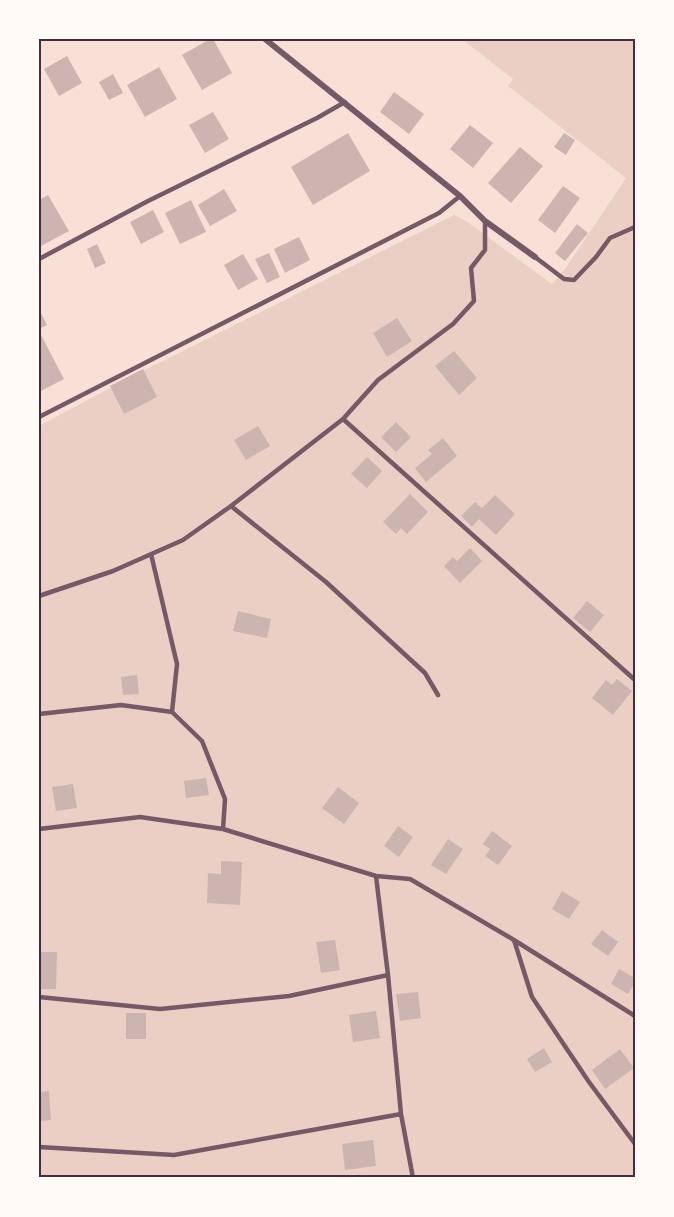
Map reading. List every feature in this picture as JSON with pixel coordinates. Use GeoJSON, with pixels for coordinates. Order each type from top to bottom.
{"type":"FeatureCollection","features":[{"type":"Feature","properties":{"kind":"street"},"geometry":{"type":"LineString","coordinates":[[265,39],[460,196],[485,220],[535,257]]}},
{"type":"Feature","properties":{"kind":"lane"},"geometry":{"type":"LineString","coordinates":[[39,259],[148,201],[345,102]]}},
{"type":"Feature","properties":{"kind":"lane"},"geometry":{"type":"LineString","coordinates":[[39,417],[439,213],[460,196]]}},
{"type":"Feature","properties":{"kind":"lane"},"geometry":{"type":"LineString","coordinates":[[39,596],[113,571],[183,540],[231,506],[343,419],[378,380],[453,324],[474,301],[471,268],[485,250],[485,220]]}},
{"type":"Feature","properties":{"kind":"lane"},"geometry":{"type":"LineString","coordinates":[[535,257],[564,279],[574,280],[610,238],[635,227]]}},
{"type":"Feature","properties":{"kind":"lane"},"geometry":{"type":"LineString","coordinates":[[343,419],[635,680]]}},
{"type":"Feature","properties":{"kind":"lane"},"geometry":{"type":"LineString","coordinates":[[231,506],[342,597],[425,673],[438,695]]}},
{"type":"Feature","properties":{"kind":"lane"},"geometry":{"type":"LineString","coordinates":[[151,554],[177,664],[172,711]]}},
{"type":"Feature","properties":{"kind":"lane"},"geometry":{"type":"LineString","coordinates":[[39,714],[121,705],[172,711],[202,741],[225,799],[223,829]]}},
{"type":"Feature","properties":{"kind":"lane"},"geometry":{"type":"LineString","coordinates":[[39,829],[140,817],[223,829],[376,876],[410,879],[514,940],[635,1016]]}},
{"type":"Feature","properties":{"kind":"lane"},"geometry":{"type":"LineString","coordinates":[[376,876],[401,1114],[413,1178]]}},
{"type":"Feature","properties":{"kind":"lane"},"geometry":{"type":"LineString","coordinates":[[514,940],[532,997],[589,1082],[635,1144]]}},
{"type":"Feature","properties":{"kind":"lane"},"geometry":{"type":"LineString","coordinates":[[39,997],[160,1009],[289,996],[388,975]]}},
{"type":"Feature","properties":{"kind":"lane"},"geometry":{"type":"LineString","coordinates":[[39,1147],[174,1155],[401,1114]]}},
{"type":"Feature","properties":{"kind":"shaded area"},"geometry":{"type":"Polygon","coordinates":[[[462,39],[635,39],[635,1178],[39,1178],[39,426],[125,380],[454,215],[466,221],[552,284],[567,266],[626,178],[508,86],[513,79],[462,39]]]}},
{"type":"Feature","properties":{"kind":"building"},"geometry":{"type":"Polygon","coordinates":[[[213,39],[232,73],[202,90],[182,55],[213,39]]]}},
{"type":"Feature","properties":{"kind":"building"},"geometry":{"type":"Polygon","coordinates":[[[67,56],[82,83],[59,96],[44,69],[67,56]]]}},
{"type":"Feature","properties":{"kind":"building"},"geometry":{"type":"Polygon","coordinates":[[[159,67],[177,99],[145,117],[127,85],[159,67]]]}},
{"type":"Feature","properties":{"kind":"building"},"geometry":{"type":"Polygon","coordinates":[[[113,74],[123,93],[109,100],[99,82],[113,74]]]}},
{"type":"Feature","properties":{"kind":"building"},"geometry":{"type":"Polygon","coordinates":[[[394,92],[424,114],[409,134],[380,112],[394,92]]]}},
{"type":"Feature","properties":{"kind":"building"},"geometry":{"type":"Polygon","coordinates":[[[213,112],[229,139],[205,153],[189,125],[213,112]]]}},
{"type":"Feature","properties":{"kind":"building"},"geometry":{"type":"Polygon","coordinates":[[[470,125],[493,143],[473,168],[450,149],[470,125]]]}},
{"type":"Feature","properties":{"kind":"building"},"geometry":{"type":"Polygon","coordinates":[[[348,133],[370,171],[313,205],[291,167],[348,133]]]}},
{"type":"Feature","properties":{"kind":"building"},"geometry":{"type":"Polygon","coordinates":[[[564,133],[575,140],[566,155],[554,147],[564,133]]]}},
{"type":"Feature","properties":{"kind":"building"},"geometry":{"type":"Polygon","coordinates":[[[520,147],[543,166],[511,203],[488,183],[520,147]]]}},
{"type":"Feature","properties":{"kind":"building"},"geometry":{"type":"Polygon","coordinates":[[[563,186],[580,198],[555,233],[538,220],[563,186]]]}},
{"type":"Feature","properties":{"kind":"building"},"geometry":{"type":"Polygon","coordinates":[[[224,189],[237,211],[210,226],[198,205],[224,189]]]}},
{"type":"Feature","properties":{"kind":"building"},"geometry":{"type":"Polygon","coordinates":[[[48,195],[69,231],[39,247],[39,200],[48,195]]]}},
{"type":"Feature","properties":{"kind":"building"},"geometry":{"type":"Polygon","coordinates":[[[191,200],[206,232],[180,244],[165,213],[191,200]]]}},
{"type":"Feature","properties":{"kind":"building"},"geometry":{"type":"Polygon","coordinates":[[[153,210],[164,232],[141,244],[130,222],[153,210]]]}},
{"type":"Feature","properties":{"kind":"building"},"geometry":{"type":"Polygon","coordinates":[[[577,224],[588,233],[565,261],[555,253],[577,224]]]}},
{"type":"Feature","properties":{"kind":"building"},"geometry":{"type":"Polygon","coordinates":[[[299,237],[310,260],[285,273],[274,249],[299,237]]]}},
{"type":"Feature","properties":{"kind":"building"},"geometry":{"type":"Polygon","coordinates":[[[97,244],[106,263],[95,268],[87,249],[97,244]]]}},
{"type":"Feature","properties":{"kind":"building"},"geometry":{"type":"Polygon","coordinates":[[[269,253],[280,277],[267,283],[255,259],[269,253]]]}},
{"type":"Feature","properties":{"kind":"building"},"geometry":{"type":"Polygon","coordinates":[[[243,254],[258,279],[238,290],[224,265],[243,254]]]}},
{"type":"Feature","properties":{"kind":"building"},"geometry":{"type":"Polygon","coordinates":[[[41,313],[47,325],[39,329],[39,314],[41,313]]]}},
{"type":"Feature","properties":{"kind":"building"},"geometry":{"type":"Polygon","coordinates":[[[397,318],[412,341],[387,357],[373,333],[397,318]]]}},
{"type":"Feature","properties":{"kind":"building"},"geometry":{"type":"Polygon","coordinates":[[[41,335],[64,379],[39,392],[39,336],[41,335]]]}},
{"type":"Feature","properties":{"kind":"building"},"geometry":{"type":"Polygon","coordinates":[[[454,351],[477,378],[459,395],[435,366],[454,351]]]}},
{"type":"Feature","properties":{"kind":"building"},"geometry":{"type":"Polygon","coordinates":[[[143,369],[157,397],[124,414],[110,386],[143,369]]]}},
{"type":"Feature","properties":{"kind":"building"},"geometry":{"type":"Polygon","coordinates":[[[396,422],[411,437],[396,452],[381,437],[396,422]]]}},
{"type":"Feature","properties":{"kind":"building"},"geometry":{"type":"Polygon","coordinates":[[[258,426],[270,446],[246,460],[234,440],[258,426]]]}},
{"type":"Feature","properties":{"kind":"building"},"geometry":{"type":"Polygon","coordinates":[[[443,438],[457,456],[426,482],[415,468],[432,454],[428,450],[443,438]]]}},
{"type":"Feature","properties":{"kind":"building"},"geometry":{"type":"Polygon","coordinates":[[[367,457],[382,471],[367,488],[351,474],[367,457]]]}},
{"type":"Feature","properties":{"kind":"building"},"geometry":{"type":"Polygon","coordinates":[[[410,494],[428,512],[407,534],[401,528],[396,534],[383,522],[410,494]]]}},
{"type":"Feature","properties":{"kind":"building"},"geometry":{"type":"Polygon","coordinates":[[[495,495],[515,514],[496,535],[479,519],[472,527],[461,516],[475,502],[482,508],[495,495]]]}},
{"type":"Feature","properties":{"kind":"building"},"geometry":{"type":"Polygon","coordinates":[[[470,548],[482,561],[460,583],[444,566],[453,557],[457,561],[470,548]]]}},
{"type":"Feature","properties":{"kind":"building"},"geometry":{"type":"Polygon","coordinates":[[[587,601],[604,615],[590,632],[573,618],[587,601]]]}},
{"type":"Feature","properties":{"kind":"building"},"geometry":{"type":"Polygon","coordinates":[[[238,611],[271,619],[267,638],[233,631],[238,611]]]}},
{"type":"Feature","properties":{"kind":"building"},"geometry":{"type":"Polygon","coordinates":[[[137,675],[139,694],[123,695],[121,677],[137,675]]]}},
{"type":"Feature","properties":{"kind":"building"},"geometry":{"type":"Polygon","coordinates":[[[617,679],[632,691],[613,715],[592,698],[606,680],[612,685],[617,679]]]}},
{"type":"Feature","properties":{"kind":"building"},"geometry":{"type":"Polygon","coordinates":[[[206,778],[209,795],[186,798],[184,781],[206,778]]]}},
{"type":"Feature","properties":{"kind":"building"},"geometry":{"type":"Polygon","coordinates":[[[73,784],[77,808],[56,811],[52,787],[73,784]]]}},
{"type":"Feature","properties":{"kind":"building"},"geometry":{"type":"Polygon","coordinates":[[[338,787],[359,803],[344,824],[322,808],[338,787]]]}},
{"type":"Feature","properties":{"kind":"building"},"geometry":{"type":"Polygon","coordinates":[[[398,826],[413,837],[399,857],[384,846],[398,826]]]}},
{"type":"Feature","properties":{"kind":"building"},"geometry":{"type":"Polygon","coordinates":[[[492,831],[512,846],[498,865],[485,856],[490,849],[483,844],[492,831]]]}},
{"type":"Feature","properties":{"kind":"building"},"geometry":{"type":"Polygon","coordinates":[[[448,839],[463,849],[446,874],[431,865],[448,839]]]}},
{"type":"Feature","properties":{"kind":"building"},"geometry":{"type":"Polygon","coordinates":[[[221,861],[242,862],[240,905],[207,903],[208,873],[221,874],[221,861]]]}},
{"type":"Feature","properties":{"kind":"building"},"geometry":{"type":"Polygon","coordinates":[[[562,891],[580,902],[569,919],[552,909],[562,891]]]}},
{"type":"Feature","properties":{"kind":"building"},"geometry":{"type":"Polygon","coordinates":[[[602,930],[618,942],[608,956],[591,944],[602,930]]]}},
{"type":"Feature","properties":{"kind":"building"},"geometry":{"type":"Polygon","coordinates":[[[335,940],[340,970],[321,973],[316,942],[335,940]]]}},
{"type":"Feature","properties":{"kind":"building"},"geometry":{"type":"Polygon","coordinates":[[[39,952],[57,952],[56,989],[39,989],[39,952]]]}},
{"type":"Feature","properties":{"kind":"building"},"geometry":{"type":"Polygon","coordinates":[[[619,969],[635,978],[628,994],[611,984],[619,969]]]}},
{"type":"Feature","properties":{"kind":"building"},"geometry":{"type":"Polygon","coordinates":[[[418,992],[421,1018],[400,1021],[396,994],[418,992]]]}},
{"type":"Feature","properties":{"kind":"building"},"geometry":{"type":"Polygon","coordinates":[[[376,1011],[380,1038],[353,1042],[349,1015],[376,1011]]]}},
{"type":"Feature","properties":{"kind":"building"},"geometry":{"type":"Polygon","coordinates":[[[126,1013],[146,1013],[146,1039],[126,1039],[126,1013]]]}},
{"type":"Feature","properties":{"kind":"building"},"geometry":{"type":"Polygon","coordinates":[[[544,1048],[552,1062],[535,1072],[527,1059],[544,1048]]]}},
{"type":"Feature","properties":{"kind":"building"},"geometry":{"type":"Polygon","coordinates":[[[620,1049],[634,1068],[605,1089],[592,1070],[620,1049]]]}},
{"type":"Feature","properties":{"kind":"building"},"geometry":{"type":"Polygon","coordinates":[[[49,1091],[51,1120],[39,1121],[39,1092],[49,1091]]]}},
{"type":"Feature","properties":{"kind":"building"},"geometry":{"type":"Polygon","coordinates":[[[373,1140],[376,1166],[345,1170],[342,1144],[373,1140]]]}}]}
